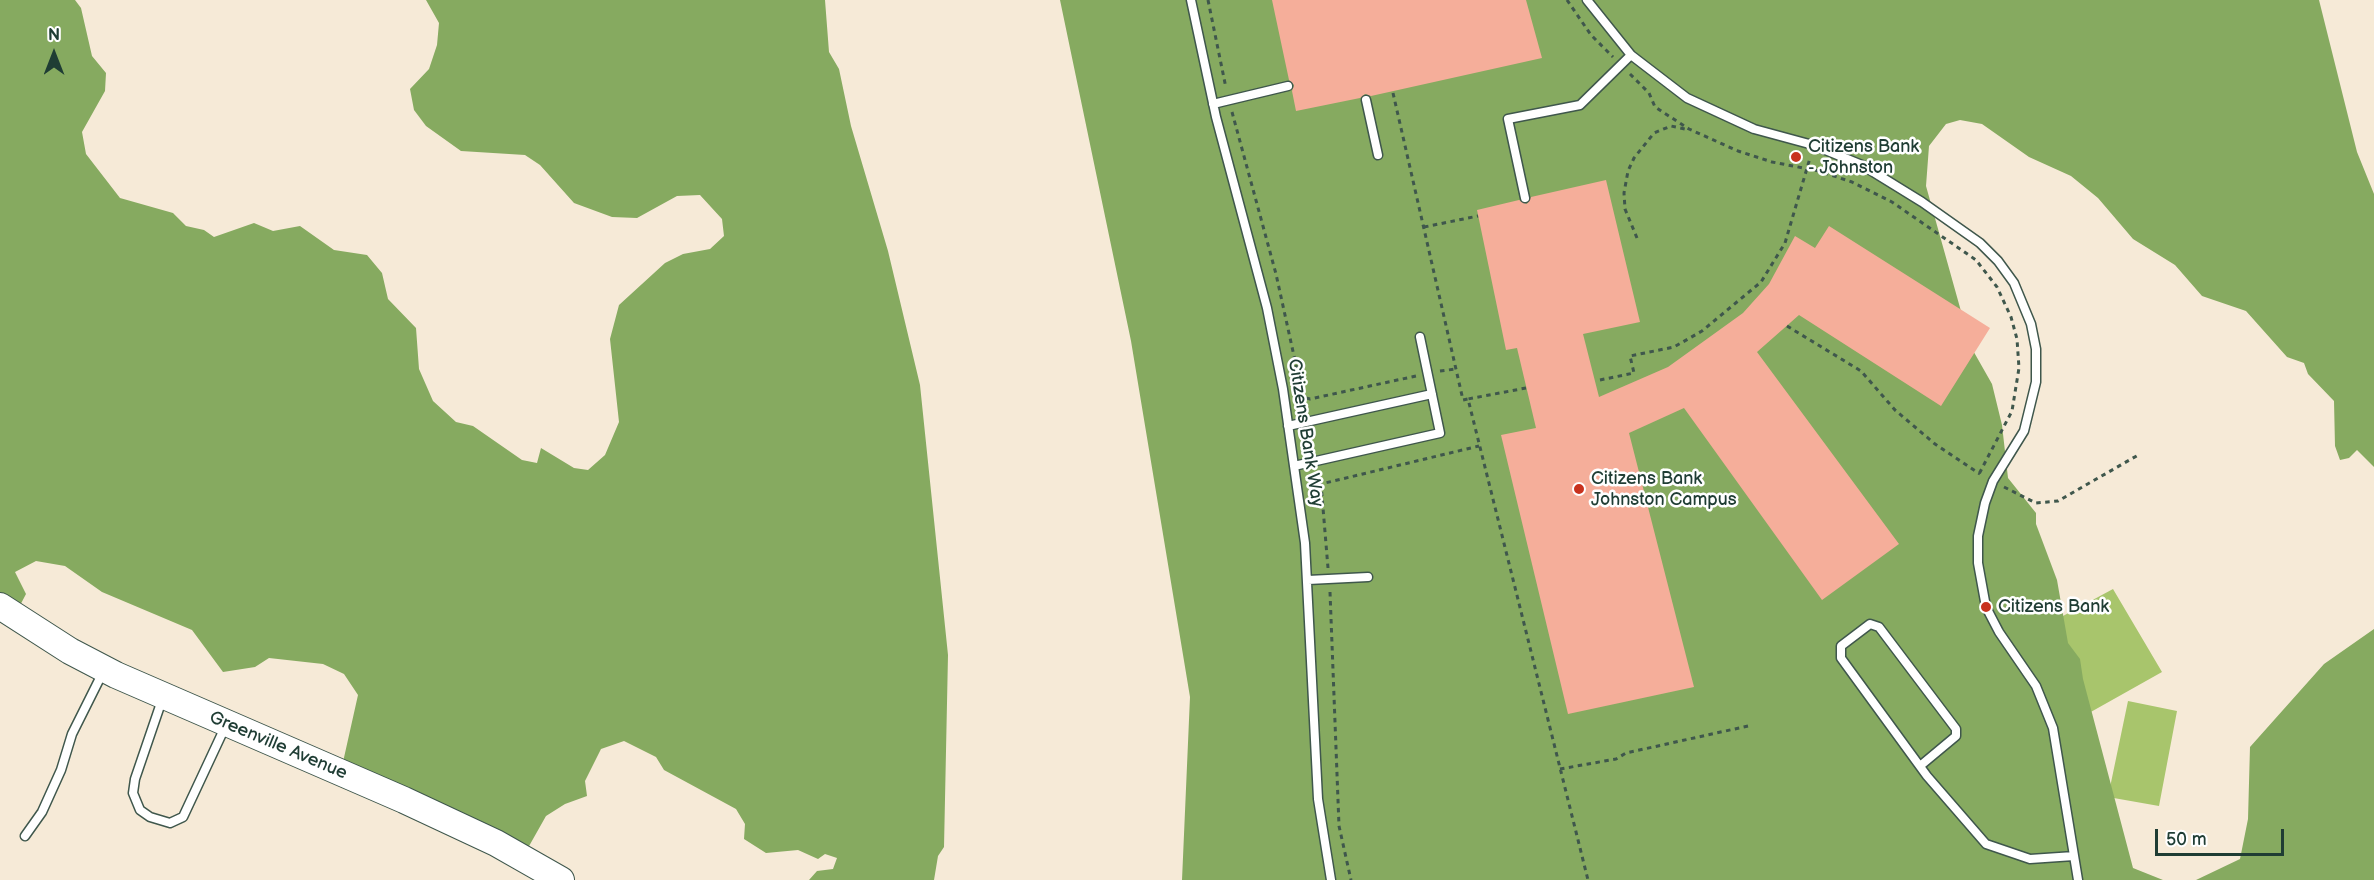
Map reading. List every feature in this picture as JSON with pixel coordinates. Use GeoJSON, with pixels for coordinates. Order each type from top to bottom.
{"type":"FeatureCollection","features":[{"type":"Feature","properties":{"kind":"main road","name":"Greenville Avenue"},"geometry":{"type":"LineString","coordinates":[[0,606],[70,651],[104,668],[226,724],[404,800],[496,843],[561,880]]}},
{"type":"Feature","properties":{"kind":"lane","name":"Citizens Bank Way"},"geometry":{"type":"LineString","coordinates":[[1191,0],[1213,104],[1267,308],[1288,426],[1308,580],[1318,799],[1331,880]]}},
{"type":"Feature","properties":{"kind":"lane"},"geometry":{"type":"LineString","coordinates":[[1587,0],[1631,55],[1664,83],[1713,113],[1754,129],[1813,145],[1862,165],[1957,225],[1998,261],[2014,283],[2031,324],[2036,349],[2036,382],[2024,431],[1993,481],[1978,536],[1978,563],[1986,607],[1998,632],[2021,662],[2045,705],[2059,752],[2078,880]]}},
{"type":"Feature","properties":{"kind":"lane"},"geometry":{"type":"LineString","coordinates":[[1525,198],[1508,119],[1580,105],[1631,55]]}},
{"type":"Feature","properties":{"kind":"lane"},"geometry":{"type":"LineString","coordinates":[[1213,104],[1288,86]]}},
{"type":"Feature","properties":{"kind":"lane"},"geometry":{"type":"LineString","coordinates":[[1366,100],[1378,155]]}},
{"type":"Feature","properties":{"kind":"lane"},"geometry":{"type":"LineString","coordinates":[[1294,466],[1440,434],[1419,337]]}},
{"type":"Feature","properties":{"kind":"lane"},"geometry":{"type":"LineString","coordinates":[[1288,426],[1432,394]]}},
{"type":"Feature","properties":{"kind":"lane"},"geometry":{"type":"LineString","coordinates":[[1308,580],[1368,577]]}},
{"type":"Feature","properties":{"kind":"lane"},"geometry":{"type":"LineString","coordinates":[[1920,766],[1956,736],[1956,729],[1879,627],[1870,624],[1841,646],[1841,658],[1920,766],[1986,844],[2030,859],[2074,856]]}},
{"type":"Feature","properties":{"kind":"lane"},"geometry":{"type":"LineString","coordinates":[[25,836],[42,812],[61,770],[72,734],[104,668]]}},
{"type":"Feature","properties":{"kind":"lane"},"geometry":{"type":"LineString","coordinates":[[164,696],[135,779],[133,793],[140,810],[150,817],[170,823],[183,817],[226,724]]}},
{"type":"Feature","properties":{"kind":"path"},"geometry":{"type":"LineString","coordinates":[[1209,0],[1230,100],[1276,274],[1303,397],[1310,399],[1456,369]]}},
{"type":"Feature","properties":{"kind":"path"},"geometry":{"type":"LineString","coordinates":[[1567,0],[1591,35],[1649,93],[1655,107],[1689,129],[1738,151],[1852,182],[1892,202],[1976,260],[1997,287],[2011,317],[2017,339],[2017,390],[2008,420],[1979,474]]}},
{"type":"Feature","properties":{"kind":"path"},"geometry":{"type":"LineString","coordinates":[[1393,93],[1463,400],[1526,388]]}},
{"type":"Feature","properties":{"kind":"path"},"geometry":{"type":"LineString","coordinates":[[1637,238],[1628,221],[1624,193],[1628,171],[1634,158],[1649,138],[1661,128],[1671,126],[1689,129]]}},
{"type":"Feature","properties":{"kind":"path"},"geometry":{"type":"LineString","coordinates":[[1600,380],[1634,373],[1630,356],[1674,347],[1702,331],[1761,282],[1785,243],[1813,145]]}},
{"type":"Feature","properties":{"kind":"path"},"geometry":{"type":"LineString","coordinates":[[1424,226],[1478,216]]}},
{"type":"Feature","properties":{"kind":"path"},"geometry":{"type":"LineString","coordinates":[[1787,326],[1861,372],[1895,410],[1935,444],[1979,474],[2036,503],[2058,501],[2140,454]]}},
{"type":"Feature","properties":{"kind":"path"},"geometry":{"type":"LineString","coordinates":[[1468,399],[1588,880]]}},
{"type":"Feature","properties":{"kind":"path"},"geometry":{"type":"LineString","coordinates":[[1351,880],[1339,826],[1329,579],[1321,484],[1479,446]]}},
{"type":"Feature","properties":{"kind":"path"},"geometry":{"type":"LineString","coordinates":[[1560,769],[1616,759],[1626,753],[1748,726]]}},
{"type":"Feature","properties":{"kind":"green space"},"geometry":{"type":"Polygon","coordinates":[[[0,0],[75,0],[81,8],[92,56],[106,73],[105,91],[82,132],[86,154],[120,198],[173,213],[186,226],[204,230],[214,237],[254,223],[273,231],[300,226],[334,250],[367,255],[382,273],[388,299],[416,328],[419,369],[433,401],[456,422],[473,426],[522,460],[537,463],[541,448],[574,468],[588,470],[605,455],[619,422],[610,339],[619,305],[665,263],[683,254],[710,249],[724,236],[722,219],[700,195],[677,196],[637,218],[612,217],[574,203],[540,165],[525,155],[461,151],[426,126],[414,110],[410,89],[429,69],[437,45],[439,23],[426,0],[825,0],[829,52],[839,69],[851,126],[888,251],[920,385],[948,655],[944,847],[938,856],[934,880],[809,880],[817,871],[833,869],[837,858],[825,854],[818,859],[798,850],[766,853],[744,839],[745,824],[736,809],[664,770],[656,757],[624,741],[601,749],[585,781],[587,796],[565,804],[546,816],[524,855],[341,771],[358,695],[344,674],[323,664],[269,658],[255,667],[223,672],[192,630],[102,592],[65,566],[36,561],[15,572],[26,594],[16,613],[0,604],[0,0]]]}},
{"type":"Feature","properties":{"kind":"green space"},"geometry":{"type":"Polygon","coordinates":[[[1060,0],[2319,0],[2357,152],[2374,194],[2374,467],[2357,450],[2349,458],[2340,460],[2335,446],[2334,401],[2308,374],[2304,363],[2287,357],[2246,311],[2202,296],[2175,265],[2133,239],[2098,198],[2071,176],[2029,157],[1982,124],[1960,120],[1946,124],[1929,146],[1926,186],[1971,347],[1992,384],[2002,425],[2008,478],[2036,513],[2036,524],[2057,580],[2068,643],[2080,659],[2083,679],[2133,868],[2163,880],[1182,880],[1190,697],[1131,341],[1060,0]]]}},
{"type":"Feature","properties":{"kind":"green space"},"geometry":{"type":"Polygon","coordinates":[[[2113,589],[2162,672],[2089,713],[2037,630],[2113,589]]]}},
{"type":"Feature","properties":{"kind":"green space"},"geometry":{"type":"Polygon","coordinates":[[[2374,629],[2374,880],[2196,880],[2240,859],[2248,819],[2250,747],[2324,664],[2374,629]]]}},
{"type":"Feature","properties":{"kind":"green space"},"geometry":{"type":"Polygon","coordinates":[[[2128,701],[2177,711],[2159,806],[2108,797],[2128,701]]]}},
{"type":"Feature","properties":{"kind":"building"},"geometry":{"type":"Polygon","coordinates":[[[1272,0],[1526,0],[1542,58],[1371,96],[1365,94],[1360,98],[1296,111],[1292,91],[1294,85],[1289,80],[1272,0]]]}},
{"type":"Feature","properties":{"kind":"building","name":"Citizens Bank Johnston Campus"},"geometry":{"type":"Polygon","coordinates":[[[1606,180],[1640,322],[1583,334],[1599,397],[1668,367],[1743,313],[1769,284],[1795,236],[1815,248],[1829,226],[1990,328],[1941,406],[1799,315],[1757,352],[1899,544],[1822,600],[1684,408],[1629,433],[1694,687],[1568,714],[1501,435],[1536,428],[1517,348],[1506,350],[1477,210],[1519,200],[1527,204],[1531,197],[1606,180]]]}},
{"type":"Feature","properties":{"kind":"place","name":"Citizens Bank - Johnston"},"geometry":{"type":"Point","coordinates":[1796,157]}},
{"type":"Feature","properties":{"kind":"place","name":"Citizens Bank Johnston Campus"},"geometry":{"type":"Point","coordinates":[1579,489]}},
{"type":"Feature","properties":{"kind":"place","name":"Citizens Bank"},"geometry":{"type":"Point","coordinates":[1986,607]}}]}
